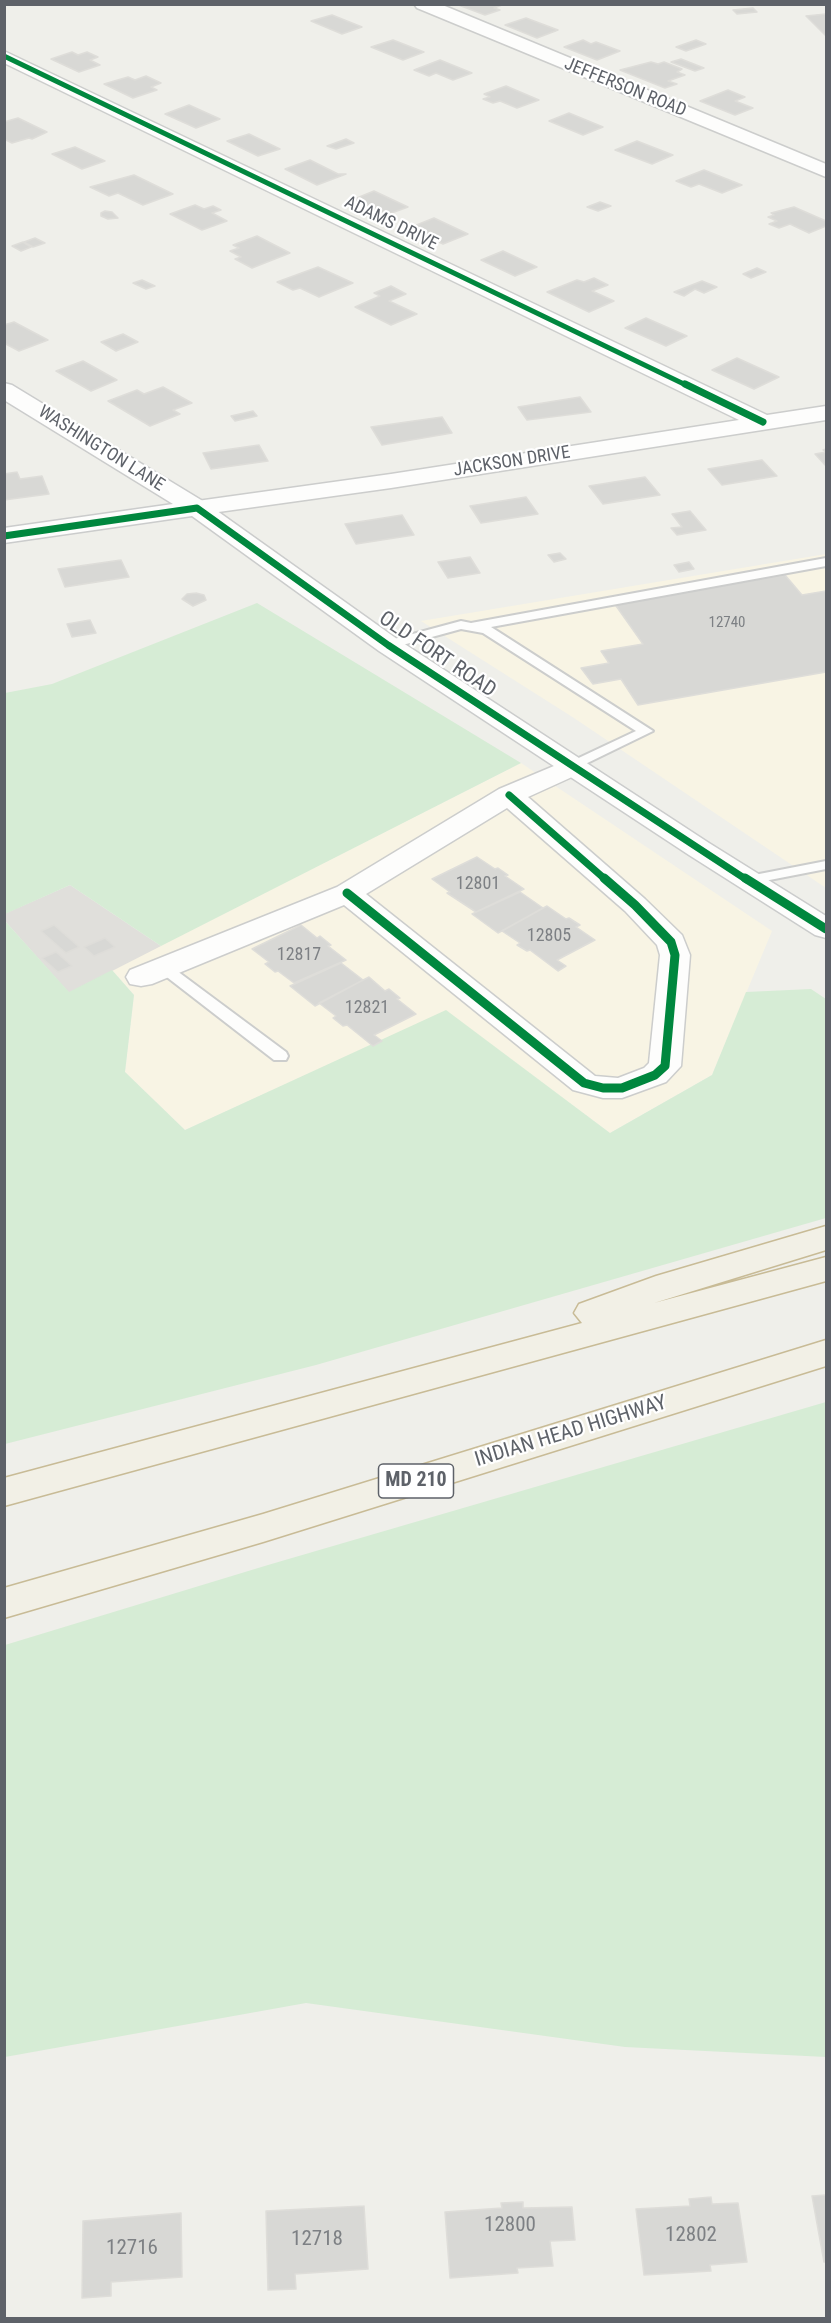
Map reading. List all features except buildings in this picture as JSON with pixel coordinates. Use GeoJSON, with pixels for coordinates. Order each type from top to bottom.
{"type":"FeatureCollection","features":[{"type":"Feature","properties":{"kind":"highway"},"geometry":{"type":"LineString","coordinates":[[384,1389],[668,1285],[826,1238]]}},
{"type":"Feature","properties":{"kind":"highway"},"geometry":{"type":"LineString","coordinates":[[4,1492],[826,1269]]}},
{"type":"Feature","properties":{"kind":"highway","name":"INDIAN HEAD HIGHWAY"},"geometry":{"type":"LineString","coordinates":[[4,1603],[263,1528],[826,1353]]}},
{"type":"Feature","properties":{"kind":"street","name":"JEFFERSON ROAD"},"geometry":{"type":"LineString","coordinates":[[423,4],[826,171]]}},
{"type":"Feature","properties":{"kind":"street","name":"ADAMS DRIVE"},"geometry":{"type":"LineString","coordinates":[[4,56],[763,422]]}},
{"type":"Feature","properties":{"kind":"street","name":"WASHINGTON LANE"},"geometry":{"type":"LineString","coordinates":[[4,390],[196,508]]}},
{"type":"Feature","properties":{"kind":"street","name":"JACKSON DRIVE"},"geometry":{"type":"LineString","coordinates":[[196,508],[391,481],[826,413]]}},
{"type":"Feature","properties":{"kind":"street"},"geometry":{"type":"LineString","coordinates":[[4,536],[196,508]]}},
{"type":"Feature","properties":{"kind":"street","name":"OLD FORT ROAD"},"geometry":{"type":"LineString","coordinates":[[196,508],[388,645],[826,929]]}},
{"type":"Feature","properties":{"kind":"street"},"geometry":{"type":"LineString","coordinates":[[153,972],[347,894],[509,795],[573,766]]}},
{"type":"Feature","properties":{"kind":"street"},"geometry":{"type":"LineString","coordinates":[[347,894],[584,1083],[603,1088],[622,1088],[655,1075],[665,1066],[675,955],[671,942],[635,905],[509,795]]}},
{"type":"Feature","properties":{"kind":"lane"},"geometry":{"type":"LineString","coordinates":[[474,627],[826,562]]}},
{"type":"Feature","properties":{"kind":"lane"},"geometry":{"type":"LineString","coordinates":[[388,645],[461,625],[487,630],[646,731],[573,766]]}},
{"type":"Feature","properties":{"kind":"lane"},"geometry":{"type":"LineString","coordinates":[[749,880],[826,865]]}},
{"type":"Feature","properties":{"kind":"lane"},"geometry":{"type":"LineString","coordinates":[[153,972],[280,1056]]}},
{"type":"Feature","properties":{"kind":"shaded area"},"geometry":{"type":"Polygon","coordinates":[[[826,554],[826,888],[574,718],[421,621],[826,554]]]}},
{"type":"Feature","properties":{"kind":"shaded area"},"geometry":{"type":"Polygon","coordinates":[[[521,763],[772,931],[712,1075],[610,1133],[446,1011],[185,1130],[125,1072],[134,995],[112,970],[521,763]]]}},
{"type":"Feature","properties":{"kind":"shaded area"},"geometry":{"type":"Polygon","coordinates":[[[70,885],[161,946],[69,993],[5,921],[4,914],[70,885]]]}},
{"type":"Feature","properties":{"kind":"green space"},"geometry":{"type":"Polygon","coordinates":[[[257,603],[521,763],[161,946],[70,885],[5,914],[5,693],[52,684],[257,603]]]}},
{"type":"Feature","properties":{"kind":"green space"},"geometry":{"type":"Polygon","coordinates":[[[5,921],[69,992],[112,970],[134,995],[125,1072],[185,1130],[446,1010],[610,1133],[712,1075],[746,992],[811,989],[826,999],[826,1218],[316,1365],[5,1444],[5,921]]]}},
{"type":"Feature","properties":{"kind":"green space"},"geometry":{"type":"Polygon","coordinates":[[[826,1402],[826,2057],[625,2047],[306,2003],[5,2057],[5,1645],[268,1565],[826,1402]]]}},
{"type":"Feature","properties":{"kind":"cycle path"},"geometry":{"type":"LineString","coordinates":[[4,56],[763,422]]}},
{"type":"Feature","properties":{"kind":"cycle path"},"geometry":{"type":"LineString","coordinates":[[4,536],[197,508],[388,645],[699,849],[826,929]]}},
{"type":"Feature","properties":{"kind":"cycle path"},"geometry":{"type":"LineString","coordinates":[[347,893],[584,1083],[603,1088],[622,1088],[655,1075],[665,1066],[675,955],[671,942],[635,905],[509,795]]}}]}
